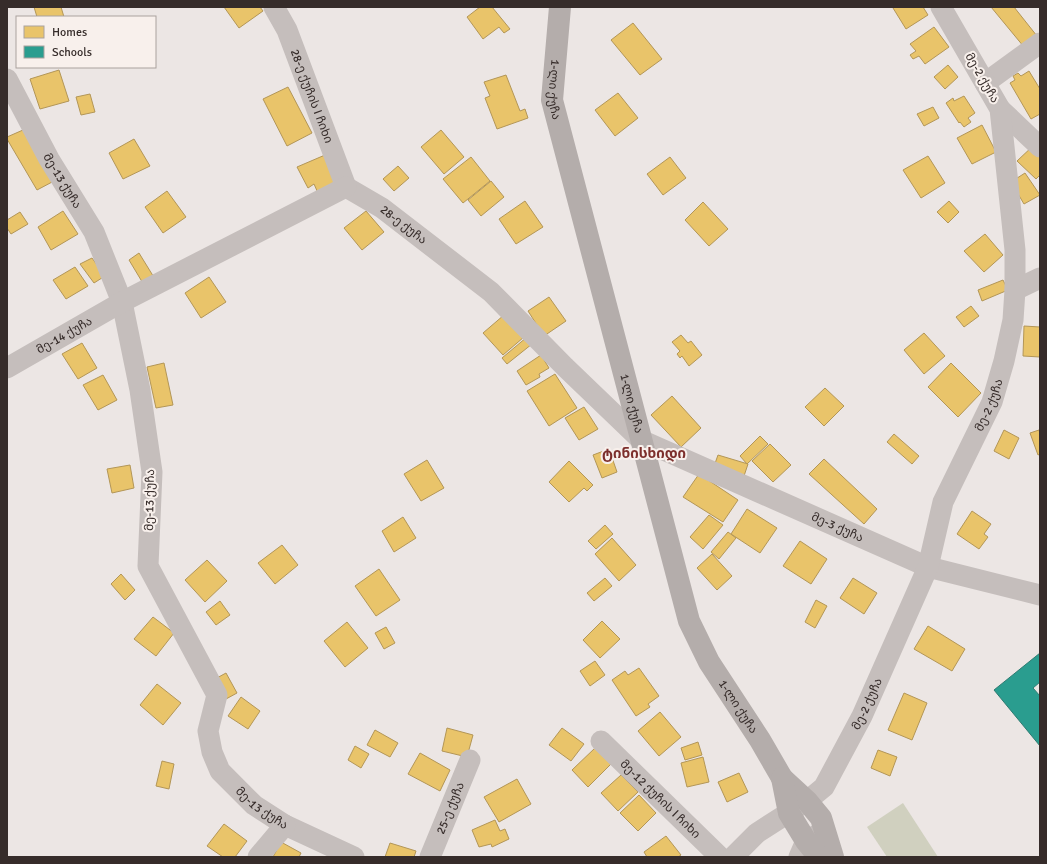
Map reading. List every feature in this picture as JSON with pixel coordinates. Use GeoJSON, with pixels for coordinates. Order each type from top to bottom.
{"type":"FeatureCollection","features":[{"type":"Feature","properties":{"kind":"main road","name":"1-ლი ქუჩა"},"geometry":{"type":"LineString","coordinates":[[560,7],[552,100],[688,621],[709,662],[760,740],[782,778],[818,816]]}},
{"type":"Feature","properties":{"kind":"main road","name":"1-ლი ქუჩა"},"geometry":{"type":"LineString","coordinates":[[782,778],[789,813],[808,852]]}},
{"type":"Feature","properties":{"kind":"main road"},"geometry":{"type":"LineString","coordinates":[[818,816],[833,857]]}},
{"type":"Feature","properties":{"kind":"street","name":"28-ე ქუჩის I ჩიხი"},"geometry":{"type":"LineString","coordinates":[[274,7],[287,30],[346,187]]}},
{"type":"Feature","properties":{"kind":"street","name":"მე-2 ქუჩა"},"geometry":{"type":"LineString","coordinates":[[818,816],[824,787],[862,716],[928,567],[943,502],[992,402],[1004,361],[1013,320],[1015,250],[1000,109],[941,7]]}},
{"type":"Feature","properties":{"kind":"street"},"geometry":{"type":"LineString","coordinates":[[984,83],[1040,43]]}},
{"type":"Feature","properties":{"kind":"street","name":"მე-13 ქუჩა"},"geometry":{"type":"LineString","coordinates":[[7,79],[49,159],[94,232],[122,302],[140,390],[152,472],[148,566],[217,695],[208,731],[212,752],[220,771],[254,805],[285,825],[354,857]]}},
{"type":"Feature","properties":{"kind":"street"},"geometry":{"type":"LineString","coordinates":[[1000,109],[1040,147]]}},
{"type":"Feature","properties":{"kind":"street"},"geometry":{"type":"LineString","coordinates":[[122,302],[346,187]]}},
{"type":"Feature","properties":{"kind":"street","name":"28-ე ქუჩა"},"geometry":{"type":"LineString","coordinates":[[346,187],[382,208],[491,292],[565,367],[641,440]]}},
{"type":"Feature","properties":{"kind":"street"},"geometry":{"type":"LineString","coordinates":[[1015,290],[1040,278]]}},
{"type":"Feature","properties":{"kind":"street","name":"მე-14 ქუჩა"},"geometry":{"type":"LineString","coordinates":[[7,368],[122,302]]}},
{"type":"Feature","properties":{"kind":"street","name":"მე-3 ქუჩა"},"geometry":{"type":"LineString","coordinates":[[641,440],[928,567],[1040,595]]}},
{"type":"Feature","properties":{"kind":"street","name":"მე-12 ქუჩის I ჩიხი"},"geometry":{"type":"LineString","coordinates":[[601,741],[720,857]]}},
{"type":"Feature","properties":{"kind":"street","name":"25-ე ქუჩა"},"geometry":{"type":"LineString","coordinates":[[430,857],[470,760]]}},
{"type":"Feature","properties":{"kind":"street"},"geometry":{"type":"LineString","coordinates":[[733,857],[757,833],[789,813],[818,816],[808,852]]}},
{"type":"Feature","properties":{"kind":"street"},"geometry":{"type":"LineString","coordinates":[[258,857],[285,825]]}},
{"type":"Feature","properties":{"kind":"green space"},"geometry":{"type":"Polygon","coordinates":[[[903,803],[938,857],[887,857],[867,827],[903,803]]]}},
{"type":"Feature","properties":{"kind":"building: Homes"},"geometry":{"type":"Polygon","coordinates":[[[34,7],[61,7],[64,16],[37,16],[34,7]]]}},
{"type":"Feature","properties":{"kind":"building: Homes"},"geometry":{"type":"Polygon","coordinates":[[[224,7],[260,7],[263,11],[239,28],[224,7]]]}},
{"type":"Feature","properties":{"kind":"building: Homes"},"geometry":{"type":"Polygon","coordinates":[[[480,7],[492,7],[510,29],[504,33],[499,27],[483,39],[467,17],[480,7]]]}},
{"type":"Feature","properties":{"kind":"building: Homes"},"geometry":{"type":"Polygon","coordinates":[[[923,7],[928,15],[906,29],[893,8],[923,7]]]}},
{"type":"Feature","properties":{"kind":"building: Homes"},"geometry":{"type":"Polygon","coordinates":[[[991,7],[1014,7],[1037,36],[1024,47],[991,7]]]}},
{"type":"Feature","properties":{"kind":"building: Homes"},"geometry":{"type":"Polygon","coordinates":[[[633,23],[662,59],[640,75],[611,40],[633,23]]]}},
{"type":"Feature","properties":{"kind":"building: Homes"},"geometry":{"type":"Polygon","coordinates":[[[934,27],[949,47],[925,64],[919,56],[913,59],[910,55],[916,51],[910,44],[934,27]]]}},
{"type":"Feature","properties":{"kind":"building: Homes"},"geometry":{"type":"Polygon","coordinates":[[[948,65],[958,77],[945,89],[934,77],[948,65]]]}},
{"type":"Feature","properties":{"kind":"building: Homes"},"geometry":{"type":"Polygon","coordinates":[[[59,70],[69,101],[40,109],[30,79],[59,70]]]}},
{"type":"Feature","properties":{"kind":"building: Homes"},"geometry":{"type":"Polygon","coordinates":[[[1029,71],[1040,89],[1040,114],[1031,119],[1010,83],[1015,80],[1013,76],[1018,73],[1021,76],[1029,71]]]}},
{"type":"Feature","properties":{"kind":"building: Homes"},"geometry":{"type":"Polygon","coordinates":[[[506,75],[520,111],[525,109],[528,118],[497,129],[485,98],[490,96],[484,82],[506,75]]]}},
{"type":"Feature","properties":{"kind":"building: Homes"},"geometry":{"type":"Polygon","coordinates":[[[288,87],[312,133],[287,146],[263,99],[288,87]]]}},
{"type":"Feature","properties":{"kind":"building: Homes"},"geometry":{"type":"Polygon","coordinates":[[[618,93],[638,118],[615,136],[595,110],[618,93]]]}},
{"type":"Feature","properties":{"kind":"building: Homes"},"geometry":{"type":"Polygon","coordinates":[[[90,94],[95,112],[81,115],[76,97],[90,94]]]}},
{"type":"Feature","properties":{"kind":"building: Homes"},"geometry":{"type":"Polygon","coordinates":[[[964,96],[975,113],[968,118],[971,122],[964,127],[960,122],[959,123],[946,103],[953,98],[954,101],[964,96]]]}},
{"type":"Feature","properties":{"kind":"building: Homes"},"geometry":{"type":"Polygon","coordinates":[[[933,107],[939,118],[924,126],[917,114],[933,107]]]}},
{"type":"Feature","properties":{"kind":"building: Homes"},"geometry":{"type":"Polygon","coordinates":[[[982,125],[996,152],[972,164],[957,138],[982,125]]]}},
{"type":"Feature","properties":{"kind":"building: Homes"},"geometry":{"type":"Polygon","coordinates":[[[23,130],[54,181],[37,190],[7,139],[7,137],[23,130]]]}},
{"type":"Feature","properties":{"kind":"building: Homes"},"geometry":{"type":"Polygon","coordinates":[[[441,130],[464,157],[444,174],[421,147],[441,130]]]}},
{"type":"Feature","properties":{"kind":"building: Homes"},"geometry":{"type":"Polygon","coordinates":[[[134,139],[150,166],[123,179],[109,153],[134,139]]]}},
{"type":"Feature","properties":{"kind":"building: Homes"},"geometry":{"type":"Polygon","coordinates":[[[1034,145],[1040,151],[1040,175],[1036,179],[1017,161],[1034,145]]]}},
{"type":"Feature","properties":{"kind":"building: Homes"},"geometry":{"type":"Polygon","coordinates":[[[325,155],[339,182],[318,193],[314,184],[308,188],[297,167],[325,155]]]}},
{"type":"Feature","properties":{"kind":"building: Homes"},"geometry":{"type":"Polygon","coordinates":[[[928,156],[945,183],[921,198],[903,170],[928,156]]]}},
{"type":"Feature","properties":{"kind":"building: Homes"},"geometry":{"type":"Polygon","coordinates":[[[471,157],[490,181],[463,203],[443,179],[471,157]]]}},
{"type":"Feature","properties":{"kind":"building: Homes"},"geometry":{"type":"Polygon","coordinates":[[[670,157],[686,178],[663,195],[647,174],[670,157]]]}},
{"type":"Feature","properties":{"kind":"building: Homes"},"geometry":{"type":"Polygon","coordinates":[[[398,166],[409,178],[394,191],[383,179],[398,166]]]}},
{"type":"Feature","properties":{"kind":"building: Homes"},"geometry":{"type":"Polygon","coordinates":[[[1025,173],[1040,195],[1024,204],[1011,182],[1025,173]]]}},
{"type":"Feature","properties":{"kind":"building: Homes"},"geometry":{"type":"Polygon","coordinates":[[[491,181],[504,197],[481,216],[468,200],[491,181]]]}},
{"type":"Feature","properties":{"kind":"building: Homes"},"geometry":{"type":"Polygon","coordinates":[[[167,191],[186,217],[163,233],[145,207],[167,191]]]}},
{"type":"Feature","properties":{"kind":"building: Homes"},"geometry":{"type":"Polygon","coordinates":[[[525,201],[543,227],[516,244],[499,219],[525,201]]]}},
{"type":"Feature","properties":{"kind":"building: Homes"},"geometry":{"type":"Polygon","coordinates":[[[949,201],[959,212],[948,223],[937,212],[949,201]]]}},
{"type":"Feature","properties":{"kind":"building: Homes"},"geometry":{"type":"Polygon","coordinates":[[[703,202],[728,229],[709,246],[685,220],[703,202]]]}},
{"type":"Feature","properties":{"kind":"building: Homes"},"geometry":{"type":"Polygon","coordinates":[[[63,211],[78,234],[51,250],[38,227],[63,211]]]}},
{"type":"Feature","properties":{"kind":"building: Homes"},"geometry":{"type":"Polygon","coordinates":[[[366,211],[384,232],[362,250],[344,228],[366,211]]]}},
{"type":"Feature","properties":{"kind":"building: Homes"},"geometry":{"type":"Polygon","coordinates":[[[20,212],[28,224],[11,234],[7,228],[7,220],[20,212]]]}},
{"type":"Feature","properties":{"kind":"building: Homes"},"geometry":{"type":"Polygon","coordinates":[[[985,234],[1003,255],[984,272],[964,251],[985,234]]]}},
{"type":"Feature","properties":{"kind":"building: Homes"},"geometry":{"type":"Polygon","coordinates":[[[139,253],[155,279],[144,285],[129,260],[139,253]]]}},
{"type":"Feature","properties":{"kind":"building: Homes"},"geometry":{"type":"Polygon","coordinates":[[[92,258],[105,276],[94,283],[80,264],[92,258]]]}},
{"type":"Feature","properties":{"kind":"building: Homes"},"geometry":{"type":"Polygon","coordinates":[[[75,267],[88,286],[66,299],[53,280],[75,267]]]}},
{"type":"Feature","properties":{"kind":"building: Homes"},"geometry":{"type":"Polygon","coordinates":[[[209,277],[226,302],[201,318],[185,293],[209,277]]]}},
{"type":"Feature","properties":{"kind":"building: Homes"},"geometry":{"type":"Polygon","coordinates":[[[1003,280],[1008,290],[982,301],[978,290],[1003,280]]]}},
{"type":"Feature","properties":{"kind":"building: Homes"},"geometry":{"type":"Polygon","coordinates":[[[549,297],[566,321],[544,336],[528,311],[549,297]]]}},
{"type":"Feature","properties":{"kind":"building: Homes"},"geometry":{"type":"Polygon","coordinates":[[[971,306],[979,316],[964,327],[956,317],[971,306]]]}},
{"type":"Feature","properties":{"kind":"building: Homes"},"geometry":{"type":"Polygon","coordinates":[[[504,315],[524,337],[503,355],[483,333],[504,315]]]}},
{"type":"Feature","properties":{"kind":"building: Homes"},"geometry":{"type":"Polygon","coordinates":[[[1024,326],[1040,327],[1040,357],[1023,356],[1024,326]]]}},
{"type":"Feature","properties":{"kind":"building: Homes"},"geometry":{"type":"Polygon","coordinates":[[[924,333],[945,356],[924,374],[904,350],[924,333]]]}},
{"type":"Feature","properties":{"kind":"building: Homes"},"geometry":{"type":"Polygon","coordinates":[[[681,335],[688,343],[691,341],[702,355],[689,366],[682,356],[680,358],[677,354],[680,351],[672,342],[681,335]]]}},
{"type":"Feature","properties":{"kind":"building: Homes"},"geometry":{"type":"Polygon","coordinates":[[[527,337],[532,344],[507,364],[502,358],[527,337]]]}},
{"type":"Feature","properties":{"kind":"building: Homes"},"geometry":{"type":"Polygon","coordinates":[[[82,343],[97,368],[78,379],[62,354],[82,343]]]}},
{"type":"Feature","properties":{"kind":"building: Homes"},"geometry":{"type":"Polygon","coordinates":[[[541,355],[549,368],[539,374],[540,377],[526,385],[517,371],[541,355]]]}},
{"type":"Feature","properties":{"kind":"building: Homes"},"geometry":{"type":"Polygon","coordinates":[[[164,363],[173,405],[156,408],[147,367],[164,363]]]}},
{"type":"Feature","properties":{"kind":"building: Homes"},"geometry":{"type":"Polygon","coordinates":[[[951,363],[981,393],[958,417],[928,387],[951,363]]]}},
{"type":"Feature","properties":{"kind":"building: Homes"},"geometry":{"type":"Polygon","coordinates":[[[555,374],[577,408],[549,426],[527,391],[555,374]]]}},
{"type":"Feature","properties":{"kind":"building: Homes"},"geometry":{"type":"Polygon","coordinates":[[[103,375],[117,400],[98,410],[83,385],[103,375]]]}},
{"type":"Feature","properties":{"kind":"building: Homes"},"geometry":{"type":"Polygon","coordinates":[[[825,388],[844,406],[824,426],[805,407],[825,388]]]}},
{"type":"Feature","properties":{"kind":"building: Homes"},"geometry":{"type":"Polygon","coordinates":[[[672,396],[701,428],[681,447],[651,415],[672,396]]]}},
{"type":"Feature","properties":{"kind":"building: Homes"},"geometry":{"type":"Polygon","coordinates":[[[584,407],[598,429],[579,440],[565,418],[584,407]]]}},
{"type":"Feature","properties":{"kind":"building: Homes"},"geometry":{"type":"Polygon","coordinates":[[[1004,430],[1019,438],[1009,459],[994,451],[1004,430]]]}},
{"type":"Feature","properties":{"kind":"building: Homes"},"geometry":{"type":"Polygon","coordinates":[[[1039,430],[1040,454],[1038,455],[1030,433],[1039,430]]]}},
{"type":"Feature","properties":{"kind":"building: Homes"},"geometry":{"type":"Polygon","coordinates":[[[894,434],[919,456],[912,464],[887,442],[894,434]]]}},
{"type":"Feature","properties":{"kind":"building: Homes"},"geometry":{"type":"Polygon","coordinates":[[[760,436],[768,444],[747,464],[740,456],[760,436]]]}},
{"type":"Feature","properties":{"kind":"building: Homes"},"geometry":{"type":"Polygon","coordinates":[[[770,444],[791,465],[773,482],[752,461],[770,444]]]}},
{"type":"Feature","properties":{"kind":"building: Homes"},"geometry":{"type":"Polygon","coordinates":[[[609,449],[617,472],[602,478],[593,455],[609,449]]]}},
{"type":"Feature","properties":{"kind":"building: Homes"},"geometry":{"type":"Polygon","coordinates":[[[718,455],[748,464],[743,479],[713,469],[718,455]]]}},
{"type":"Feature","properties":{"kind":"building: Homes"},"geometry":{"type":"Polygon","coordinates":[[[824,459],[877,509],[864,524],[809,474],[824,459]]]}},
{"type":"Feature","properties":{"kind":"building: Homes"},"geometry":{"type":"Polygon","coordinates":[[[427,460],[444,488],[421,501],[404,474],[427,460]]]}},
{"type":"Feature","properties":{"kind":"building: Homes"},"geometry":{"type":"Polygon","coordinates":[[[569,461],[593,485],[587,491],[584,488],[569,502],[549,482],[569,461]]]}},
{"type":"Feature","properties":{"kind":"building: Homes"},"geometry":{"type":"Polygon","coordinates":[[[130,465],[134,488],[112,493],[107,469],[130,465]]]}},
{"type":"Feature","properties":{"kind":"building: Homes"},"geometry":{"type":"Polygon","coordinates":[[[699,474],[738,500],[723,522],[683,497],[699,474]]]}},
{"type":"Feature","properties":{"kind":"building: Homes"},"geometry":{"type":"Polygon","coordinates":[[[747,509],[777,528],[760,553],[731,534],[747,509]]]}},
{"type":"Feature","properties":{"kind":"building: Homes"},"geometry":{"type":"Polygon","coordinates":[[[972,511],[991,524],[984,534],[988,537],[979,549],[957,534],[972,511]]]}},
{"type":"Feature","properties":{"kind":"building: Homes"},"geometry":{"type":"Polygon","coordinates":[[[709,515],[723,525],[703,549],[690,537],[709,515]]]}},
{"type":"Feature","properties":{"kind":"building: Homes"},"geometry":{"type":"Polygon","coordinates":[[[403,517],[416,538],[394,552],[382,531],[403,517]]]}},
{"type":"Feature","properties":{"kind":"building: Homes"},"geometry":{"type":"Polygon","coordinates":[[[605,525],[613,534],[596,549],[588,541],[605,525]]]}},
{"type":"Feature","properties":{"kind":"building: Homes"},"geometry":{"type":"Polygon","coordinates":[[[728,532],[736,538],[719,559],[711,552],[728,532]]]}},
{"type":"Feature","properties":{"kind":"building: Homes"},"geometry":{"type":"Polygon","coordinates":[[[612,538],[636,565],[619,581],[595,554],[612,538]]]}},
{"type":"Feature","properties":{"kind":"building: Homes"},"geometry":{"type":"Polygon","coordinates":[[[800,541],[827,559],[811,584],[783,566],[800,541]]]}},
{"type":"Feature","properties":{"kind":"building: Homes"},"geometry":{"type":"Polygon","coordinates":[[[282,545],[298,565],[275,584],[258,563],[282,545]]]}},
{"type":"Feature","properties":{"kind":"building: Homes"},"geometry":{"type":"Polygon","coordinates":[[[712,554],[732,576],[717,590],[697,568],[712,554]]]}},
{"type":"Feature","properties":{"kind":"building: Homes"},"geometry":{"type":"Polygon","coordinates":[[[207,560],[227,581],[205,602],[185,580],[207,560]]]}},
{"type":"Feature","properties":{"kind":"building: Homes"},"geometry":{"type":"Polygon","coordinates":[[[379,569],[400,600],[376,616],[355,586],[379,569]]]}},
{"type":"Feature","properties":{"kind":"building: Homes"},"geometry":{"type":"Polygon","coordinates":[[[121,574],[135,590],[125,600],[111,584],[121,574]]]}},
{"type":"Feature","properties":{"kind":"building: Homes"},"geometry":{"type":"Polygon","coordinates":[[[605,578],[612,586],[594,601],[587,593],[605,578]]]}},
{"type":"Feature","properties":{"kind":"building: Homes"},"geometry":{"type":"Polygon","coordinates":[[[853,578],[877,593],[864,614],[840,598],[853,578]]]}},
{"type":"Feature","properties":{"kind":"building: Homes"},"geometry":{"type":"Polygon","coordinates":[[[816,600],[827,606],[815,628],[805,622],[816,600]]]}},
{"type":"Feature","properties":{"kind":"building: Homes"},"geometry":{"type":"Polygon","coordinates":[[[220,601],[230,615],[216,625],[206,612],[220,601]]]}},
{"type":"Feature","properties":{"kind":"building: Homes"},"geometry":{"type":"Polygon","coordinates":[[[153,617],[174,633],[156,656],[134,639],[153,617]]]}},
{"type":"Feature","properties":{"kind":"building: Homes"},"geometry":{"type":"Polygon","coordinates":[[[602,621],[620,639],[600,658],[583,640],[602,621]]]}},
{"type":"Feature","properties":{"kind":"building: Homes"},"geometry":{"type":"Polygon","coordinates":[[[347,622],[368,648],[345,667],[324,641],[347,622]]]}},
{"type":"Feature","properties":{"kind":"building: Homes"},"geometry":{"type":"Polygon","coordinates":[[[928,626],[965,649],[952,671],[914,649],[928,626]]]}},
{"type":"Feature","properties":{"kind":"building: Homes"},"geometry":{"type":"Polygon","coordinates":[[[386,627],[395,643],[384,649],[375,633],[386,627]]]}},
{"type":"Feature","properties":{"kind":"building: Homes"},"geometry":{"type":"Polygon","coordinates":[[[595,661],[605,675],[590,686],[580,671],[595,661]]]}},
{"type":"Feature","properties":{"kind":"building: Homes"},"geometry":{"type":"Polygon","coordinates":[[[639,668],[659,696],[648,704],[650,707],[636,716],[612,680],[625,671],[628,675],[639,668]]]}},
{"type":"Feature","properties":{"kind":"building: Homes"},"geometry":{"type":"Polygon","coordinates":[[[226,673],[237,693],[226,699],[215,679],[226,673]]]}},
{"type":"Feature","properties":{"kind":"building: Homes"},"geometry":{"type":"Polygon","coordinates":[[[157,684],[181,703],[163,725],[140,705],[157,684]]]}},
{"type":"Feature","properties":{"kind":"building: Homes"},"geometry":{"type":"Polygon","coordinates":[[[904,693],[927,703],[912,740],[888,730],[904,693]]]}},
{"type":"Feature","properties":{"kind":"building: Homes"},"geometry":{"type":"Polygon","coordinates":[[[241,697],[260,711],[248,729],[228,716],[241,697]]]}},
{"type":"Feature","properties":{"kind":"building: Homes"},"geometry":{"type":"Polygon","coordinates":[[[660,712],[681,737],[659,756],[638,731],[660,712]]]}},
{"type":"Feature","properties":{"kind":"building: Homes"},"geometry":{"type":"Polygon","coordinates":[[[447,728],[473,735],[467,757],[442,751],[447,728]]]}},
{"type":"Feature","properties":{"kind":"building: Homes"},"geometry":{"type":"Polygon","coordinates":[[[562,728],[584,744],[571,761],[549,745],[562,728]]]}},
{"type":"Feature","properties":{"kind":"building: Homes"},"geometry":{"type":"Polygon","coordinates":[[[375,730],[398,743],[390,757],[367,745],[375,730]]]}},
{"type":"Feature","properties":{"kind":"building: Homes"},"geometry":{"type":"Polygon","coordinates":[[[698,742],[702,755],[685,760],[681,748],[698,742]]]}},
{"type":"Feature","properties":{"kind":"building: Homes"},"geometry":{"type":"Polygon","coordinates":[[[355,746],[369,754],[361,768],[348,760],[355,746]]]}},
{"type":"Feature","properties":{"kind":"building: Homes"},"geometry":{"type":"Polygon","coordinates":[[[595,748],[611,764],[588,787],[572,770],[595,748]]]}},
{"type":"Feature","properties":{"kind":"building: Homes"},"geometry":{"type":"Polygon","coordinates":[[[878,750],[897,757],[890,776],[871,768],[878,750]]]}},
{"type":"Feature","properties":{"kind":"building: Homes"},"geometry":{"type":"Polygon","coordinates":[[[420,753],[450,770],[440,791],[408,774],[420,753]]]}},
{"type":"Feature","properties":{"kind":"building: Homes"},"geometry":{"type":"Polygon","coordinates":[[[703,757],[709,782],[687,787],[681,763],[703,757]]]}},
{"type":"Feature","properties":{"kind":"building: Homes"},"geometry":{"type":"Polygon","coordinates":[[[162,761],[174,764],[169,789],[156,786],[162,761]]]}},
{"type":"Feature","properties":{"kind":"building: Homes"},"geometry":{"type":"Polygon","coordinates":[[[739,773],[748,792],[727,802],[718,782],[739,773]]]}},
{"type":"Feature","properties":{"kind":"building: Homes"},"geometry":{"type":"Polygon","coordinates":[[[621,775],[638,792],[618,811],[601,793],[621,775]]]}},
{"type":"Feature","properties":{"kind":"building: Homes"},"geometry":{"type":"Polygon","coordinates":[[[517,779],[531,804],[499,822],[484,797],[517,779]]]}},
{"type":"Feature","properties":{"kind":"building: Homes"},"geometry":{"type":"Polygon","coordinates":[[[639,795],[656,813],[638,831],[620,813],[639,795]]]}},
{"type":"Feature","properties":{"kind":"building: Homes"},"geometry":{"type":"Polygon","coordinates":[[[495,820],[500,831],[505,829],[509,839],[492,847],[491,844],[479,847],[472,830],[495,820]]]}},
{"type":"Feature","properties":{"kind":"building: Homes"},"geometry":{"type":"Polygon","coordinates":[[[224,824],[247,841],[235,857],[223,857],[207,846],[224,824]]]}},
{"type":"Feature","properties":{"kind":"building: Homes"},"geometry":{"type":"Polygon","coordinates":[[[666,836],[681,855],[678,857],[647,857],[644,852],[666,836]]]}},
{"type":"Feature","properties":{"kind":"building: Homes"},"geometry":{"type":"Polygon","coordinates":[[[281,842],[301,853],[299,857],[273,857],[281,842]]]}},
{"type":"Feature","properties":{"kind":"building: Homes"},"geometry":{"type":"Polygon","coordinates":[[[390,843],[416,851],[414,857],[385,857],[390,843]]]}},
{"type":"Feature","properties":{"kind":"building: Schools"},"geometry":{"type":"Polygon","coordinates":[[[1040,653],[1040,682],[1033,688],[1040,696],[1040,746],[994,690],[1040,653]]]}},
{"type":"Feature","properties":{"kind":"district","name":"ტინისხიდი"},"geometry":{"type":"Point","coordinates":[644,453]}}]}
